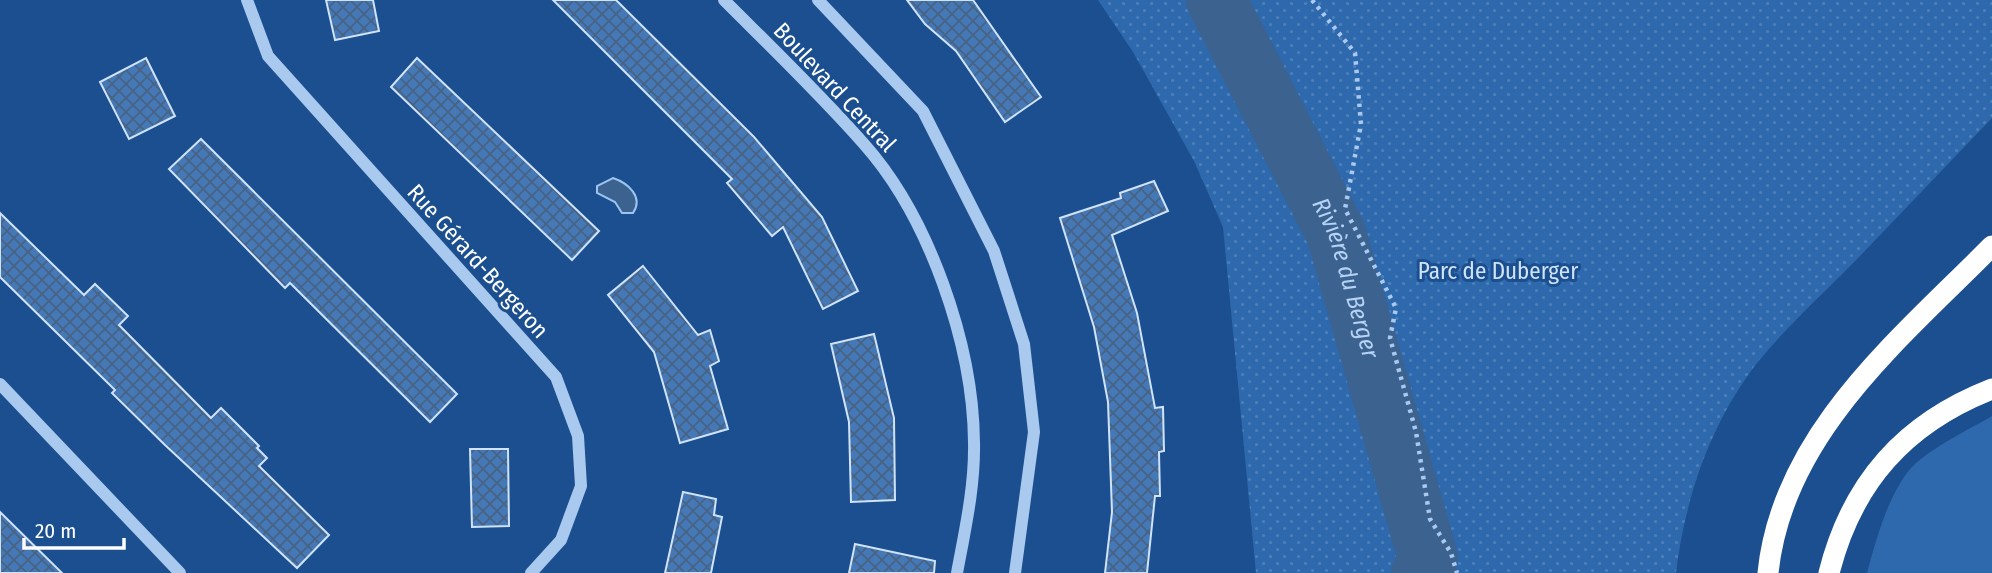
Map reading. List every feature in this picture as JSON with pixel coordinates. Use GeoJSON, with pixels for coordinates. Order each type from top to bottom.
{"type":"FeatureCollection","features":[{"type":"Feature","properties":{"kind":"highway"},"geometry":{"type":"LineString","coordinates":[[1768,573],[1770,551],[1790,485],[1827,421],[1886,352],[1992,246]]}},
{"type":"Feature","properties":{"kind":"highway"},"geometry":{"type":"LineString","coordinates":[[1829,573],[1846,521],[1868,480],[1889,455],[1932,419],[1966,399],[1992,389]]}},
{"type":"Feature","properties":{"kind":"street","name":"Rue Gérard-Bergeron"},"geometry":{"type":"LineString","coordinates":[[247,0],[268,57],[556,377],[578,436],[581,486],[561,540],[531,573]]}},
{"type":"Feature","properties":{"kind":"street","name":"Boulevard Central"},"geometry":{"type":"LineString","coordinates":[[724,0],[866,145],[910,209],[943,287],[963,349],[974,441],[970,501],[957,573]]}},
{"type":"Feature","properties":{"kind":"street","name":"Boulevard Central"},"geometry":{"type":"LineString","coordinates":[[818,0],[923,111],[994,251],[1024,344],[1034,432],[1015,573]]}},
{"type":"Feature","properties":{"kind":"street"},"geometry":{"type":"LineString","coordinates":[[0,384],[180,573]]}},
{"type":"Feature","properties":{"kind":"path"},"geometry":{"type":"LineString","coordinates":[[1312,0],[1356,52],[1361,124],[1345,209],[1396,308],[1390,338],[1416,432],[1430,519],[1451,552],[1457,573]]}},
{"type":"Feature","properties":{"kind":"green space","name":"Parc de Duberger"},"geometry":{"type":"Polygon","coordinates":[[[1098,0],[1992,0],[1992,118],[1781,335],[1740,386],[1702,463],[1686,517],[1676,573],[1256,573],[1223,227],[1194,161],[1133,52],[1098,0]]]}},
{"type":"Feature","properties":{"kind":"green space"},"geometry":{"type":"Polygon","coordinates":[[[1992,416],[1992,573],[1867,573],[1886,511],[1911,468],[1932,451],[1992,416]]]}},
{"type":"Feature","properties":{"kind":"shaded area"},"geometry":{"type":"Polygon","coordinates":[[[613,178],[633,191],[637,201],[633,213],[622,213],[615,202],[597,193],[597,186],[613,178]]]}},
{"type":"Feature","properties":{"kind":"building"},"geometry":{"type":"Polygon","coordinates":[[[326,0],[373,0],[379,31],[335,40],[326,0]]]}},
{"type":"Feature","properties":{"kind":"building"},"geometry":{"type":"Polygon","coordinates":[[[553,0],[616,0],[754,137],[822,217],[858,291],[823,309],[783,227],[772,236],[727,183],[732,179],[553,0]]]}},
{"type":"Feature","properties":{"kind":"building"},"geometry":{"type":"Polygon","coordinates":[[[907,0],[973,0],[1041,97],[1005,122],[956,51],[925,24],[907,0]]]}},
{"type":"Feature","properties":{"kind":"building"},"geometry":{"type":"Polygon","coordinates":[[[146,58],[175,116],[129,139],[100,82],[146,58]]]}},
{"type":"Feature","properties":{"kind":"building"},"geometry":{"type":"Polygon","coordinates":[[[417,58],[599,231],[572,260],[391,87],[417,58]]]}},
{"type":"Feature","properties":{"kind":"building"},"geometry":{"type":"Polygon","coordinates":[[[201,139],[457,394],[430,422],[290,283],[285,288],[169,169],[201,139]]]}},
{"type":"Feature","properties":{"kind":"building"},"geometry":{"type":"Polygon","coordinates":[[[1154,181],[1168,211],[1112,235],[1137,313],[1155,408],[1163,407],[1164,451],[1159,452],[1160,496],[1155,496],[1147,573],[1105,573],[1112,512],[1108,402],[1094,327],[1060,218],[1121,198],[1120,193],[1154,181]]]}},
{"type":"Feature","properties":{"kind":"building"},"geometry":{"type":"Polygon","coordinates":[[[0,213],[84,295],[95,284],[128,316],[119,325],[211,418],[221,408],[259,446],[257,448],[267,458],[259,466],[329,535],[297,568],[165,445],[112,393],[115,390],[0,277],[0,213]]]}},
{"type":"Feature","properties":{"kind":"building"},"geometry":{"type":"Polygon","coordinates":[[[643,266],[698,335],[710,330],[719,361],[710,366],[728,429],[680,443],[654,352],[608,295],[643,266]]]}},
{"type":"Feature","properties":{"kind":"building"},"geometry":{"type":"Polygon","coordinates":[[[874,334],[894,418],[895,500],[851,502],[849,422],[831,344],[874,334]]]}},
{"type":"Feature","properties":{"kind":"building"},"geometry":{"type":"Polygon","coordinates":[[[470,449],[508,449],[509,526],[472,527],[470,449]]]}},
{"type":"Feature","properties":{"kind":"building"},"geometry":{"type":"Polygon","coordinates":[[[683,492],[716,499],[714,515],[722,517],[711,573],[665,573],[683,492]]]}},
{"type":"Feature","properties":{"kind":"building"},"geometry":{"type":"Polygon","coordinates":[[[0,512],[62,573],[0,573],[0,512]]]}},
{"type":"Feature","properties":{"kind":"building"},"geometry":{"type":"Polygon","coordinates":[[[855,544],[935,561],[934,573],[849,573],[855,544]]]}},
{"type":"Feature","properties":{"kind":"waterway","name":"Rivière du Berger"},"geometry":{"type":"LineString","coordinates":[[1216,0],[1336,233],[1428,558],[1421,573]]}}]}
